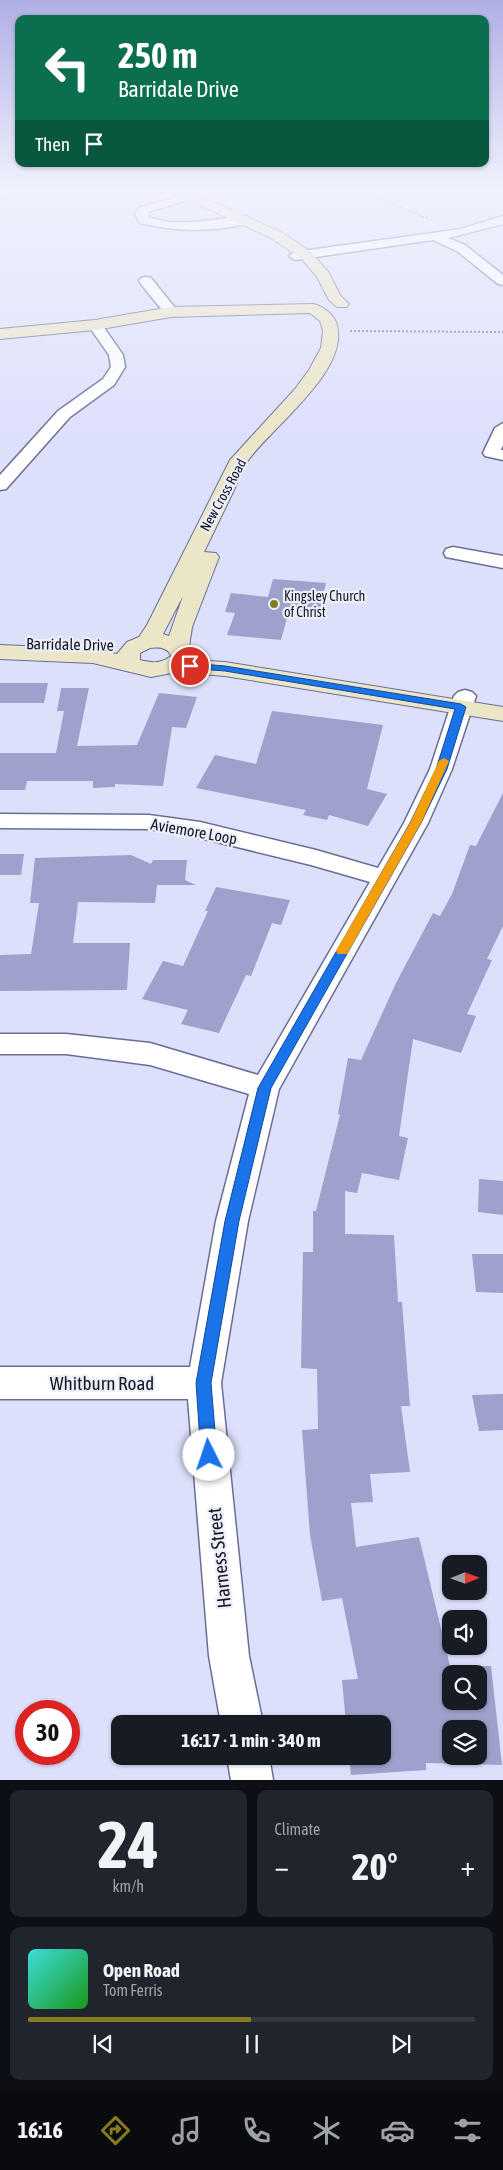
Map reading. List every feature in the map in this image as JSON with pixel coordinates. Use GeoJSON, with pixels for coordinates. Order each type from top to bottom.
{"type":"FeatureCollection","features":[{"type":"Feature","properties":{"kind":"street","name":"New Cross Road"},"geometry":{"type":"LineString","coordinates":[[139,650],[158,625],[239,460],[301,393],[317,371],[329,348],[331,331],[327,319],[316,307],[321,298],[319,282],[313,273]]}},
{"type":"Feature","properties":{"kind":"street","name":"New Cross Road"},"geometry":{"type":"LineString","coordinates":[[178,654],[181,627],[216,540],[254,462],[314,395],[331,372],[342,349],[344,331],[340,320],[342,307],[321,273]]}},
{"type":"Feature","properties":{"kind":"street"},"geometry":{"type":"LineString","coordinates":[[493,273],[503,281]]}},
{"type":"Feature","properties":{"kind":"street"},"geometry":{"type":"LineString","coordinates":[[146,281],[171,312]]}},
{"type":"Feature","properties":{"kind":"street"},"geometry":{"type":"LineString","coordinates":[[0,334],[95,325],[171,312],[316,307],[329,313],[342,307]]}},
{"type":"Feature","properties":{"kind":"street"},"geometry":{"type":"LineString","coordinates":[[0,485],[64,414],[109,382],[118,367],[116,355],[95,325]]}},
{"type":"Feature","properties":{"kind":"street"},"geometry":{"type":"LineString","coordinates":[[503,428],[491,453],[503,454]]}},
{"type":"Feature","properties":{"kind":"street"},"geometry":{"type":"LineString","coordinates":[[453,553],[503,562]]}},
{"type":"Feature","properties":{"kind":"street"},"geometry":{"type":"LineString","coordinates":[[139,650],[164,641],[178,654],[225,668],[463,702],[503,703]]}},
{"type":"Feature","properties":{"kind":"street","name":"Barridale Drive"},"geometry":{"type":"LineString","coordinates":[[0,643],[76,645],[139,650]]}},
{"type":"Feature","properties":{"kind":"street","name":"Barridale Drive"},"geometry":{"type":"LineString","coordinates":[[0,652],[93,656],[139,650]]}},
{"type":"Feature","properties":{"kind":"street"},"geometry":{"type":"LineString","coordinates":[[463,702],[503,714]]}},
{"type":"Feature","properties":{"kind":"street","name":"Harness Street"},"geometry":{"type":"LineString","coordinates":[[240,1715],[229,1656],[204,1383],[232,1221],[265,1088],[416,823],[441,769],[463,702]]}},
{"type":"Feature","properties":{"kind":"street","name":"Aviemore Loop"},"geometry":{"type":"LineString","coordinates":[[0,821],[149,822],[218,834],[316,858],[383,878]]}},
{"type":"Feature","properties":{"kind":"street"},"geometry":{"type":"LineString","coordinates":[[0,1044],[66,1044],[150,1054],[265,1088]]}},
{"type":"Feature","properties":{"kind":"street","name":"Whitburn Road"},"geometry":{"type":"LineString","coordinates":[[0,1383],[204,1383]]}},
{"type":"Feature","properties":{"kind":"street"},"geometry":{"type":"LineString","coordinates":[[250,1765],[252,1780]]}},
{"type":"Feature","properties":{"kind":"path"},"geometry":{"type":"LineString","coordinates":[[344,331],[503,332]]}},
{"type":"Feature","properties":{"kind":"building","name":"Kingsley Church of Christ"},"geometry":{"type":"Polygon","coordinates":[[[273,579],[326,583],[319,613],[289,611],[281,640],[227,635],[235,613],[225,612],[231,593],[268,597],[273,579]]]}},
{"type":"Feature","properties":{"kind":"building"},"geometry":{"type":"Polygon","coordinates":[[[0,683],[48,683],[44,703],[0,703],[0,683]]]}},
{"type":"Feature","properties":{"kind":"building"},"geometry":{"type":"Polygon","coordinates":[[[61,688],[89,688],[77,746],[137,745],[159,693],[197,697],[186,728],[172,727],[163,786],[115,784],[115,787],[93,788],[93,781],[27,781],[25,790],[0,790],[0,753],[56,753],[64,711],[57,711],[61,688]]]}},
{"type":"Feature","properties":{"kind":"building"},"geometry":{"type":"Polygon","coordinates":[[[272,711],[383,725],[367,789],[387,794],[368,826],[329,815],[327,820],[303,815],[306,810],[196,788],[215,755],[256,764],[272,711]]]}},
{"type":"Feature","properties":{"kind":"building"},"geometry":{"type":"Polygon","coordinates":[[[503,793],[503,926],[487,959],[492,960],[467,1014],[476,1016],[461,1053],[413,1039],[399,1136],[408,1138],[399,1180],[362,1173],[357,1193],[345,1191],[345,1234],[394,1235],[398,1302],[402,1302],[410,1406],[401,1406],[410,1472],[370,1474],[373,1502],[351,1503],[356,1547],[419,1537],[442,1633],[442,1655],[447,1655],[450,1665],[442,1665],[442,1710],[487,1710],[487,1666],[491,1666],[502,1765],[487,1765],[487,1720],[442,1720],[442,1763],[426,1763],[426,1770],[351,1775],[350,1765],[391,1765],[391,1715],[345,1715],[342,1680],[358,1679],[342,1598],[322,1601],[310,1535],[302,1430],[318,1429],[317,1369],[301,1368],[303,1252],[313,1252],[313,1211],[316,1211],[340,1115],[338,1114],[348,1058],[361,1060],[396,983],[433,913],[440,916],[452,894],[470,845],[476,846],[503,793]]]}},
{"type":"Feature","properties":{"kind":"building"},"geometry":{"type":"Polygon","coordinates":[[[0,854],[24,854],[21,875],[0,875],[0,854]]]}},
{"type":"Feature","properties":{"kind":"building"},"geometry":{"type":"Polygon","coordinates":[[[131,855],[151,864],[153,860],[187,860],[185,880],[196,885],[157,885],[155,903],[78,902],[73,943],[130,943],[127,990],[0,991],[0,955],[31,954],[39,903],[30,903],[35,858],[131,855]]]}},
{"type":"Feature","properties":{"kind":"building"},"geometry":{"type":"Polygon","coordinates":[[[216,887],[290,900],[281,925],[272,923],[251,976],[246,975],[219,1033],[181,1024],[188,1010],[142,999],[163,961],[183,966],[208,911],[205,911],[216,887]]]}},
{"type":"Feature","properties":{"kind":"building"},"geometry":{"type":"Polygon","coordinates":[[[479,1179],[503,1181],[503,1215],[478,1212],[479,1179]]]}},
{"type":"Feature","properties":{"kind":"building"},"geometry":{"type":"Polygon","coordinates":[[[472,1254],[503,1254],[503,1293],[476,1292],[472,1254]]]}},
{"type":"Feature","properties":{"kind":"building"},"geometry":{"type":"Polygon","coordinates":[[[503,1394],[503,1430],[479,1431],[472,1395],[503,1394]]]}},
{"type":"Feature","properties":{"kind":"slow traffic"},"geometry":{"type":"LineString","coordinates":[[342,951],[416,823],[444,761]]}},
{"type":"Feature","properties":{"kind":"place","name":"Kingsley Church of Christ"},"geometry":{"type":"Point","coordinates":[274,604]}},
{"type":"Feature","properties":{"kind":"route"},"geometry":{"type":"LineString","coordinates":[[190,666],[225,668],[282,679],[461,707],[441,769],[416,823],[265,1088],[232,1221],[204,1383],[209,1455]]}}]}
